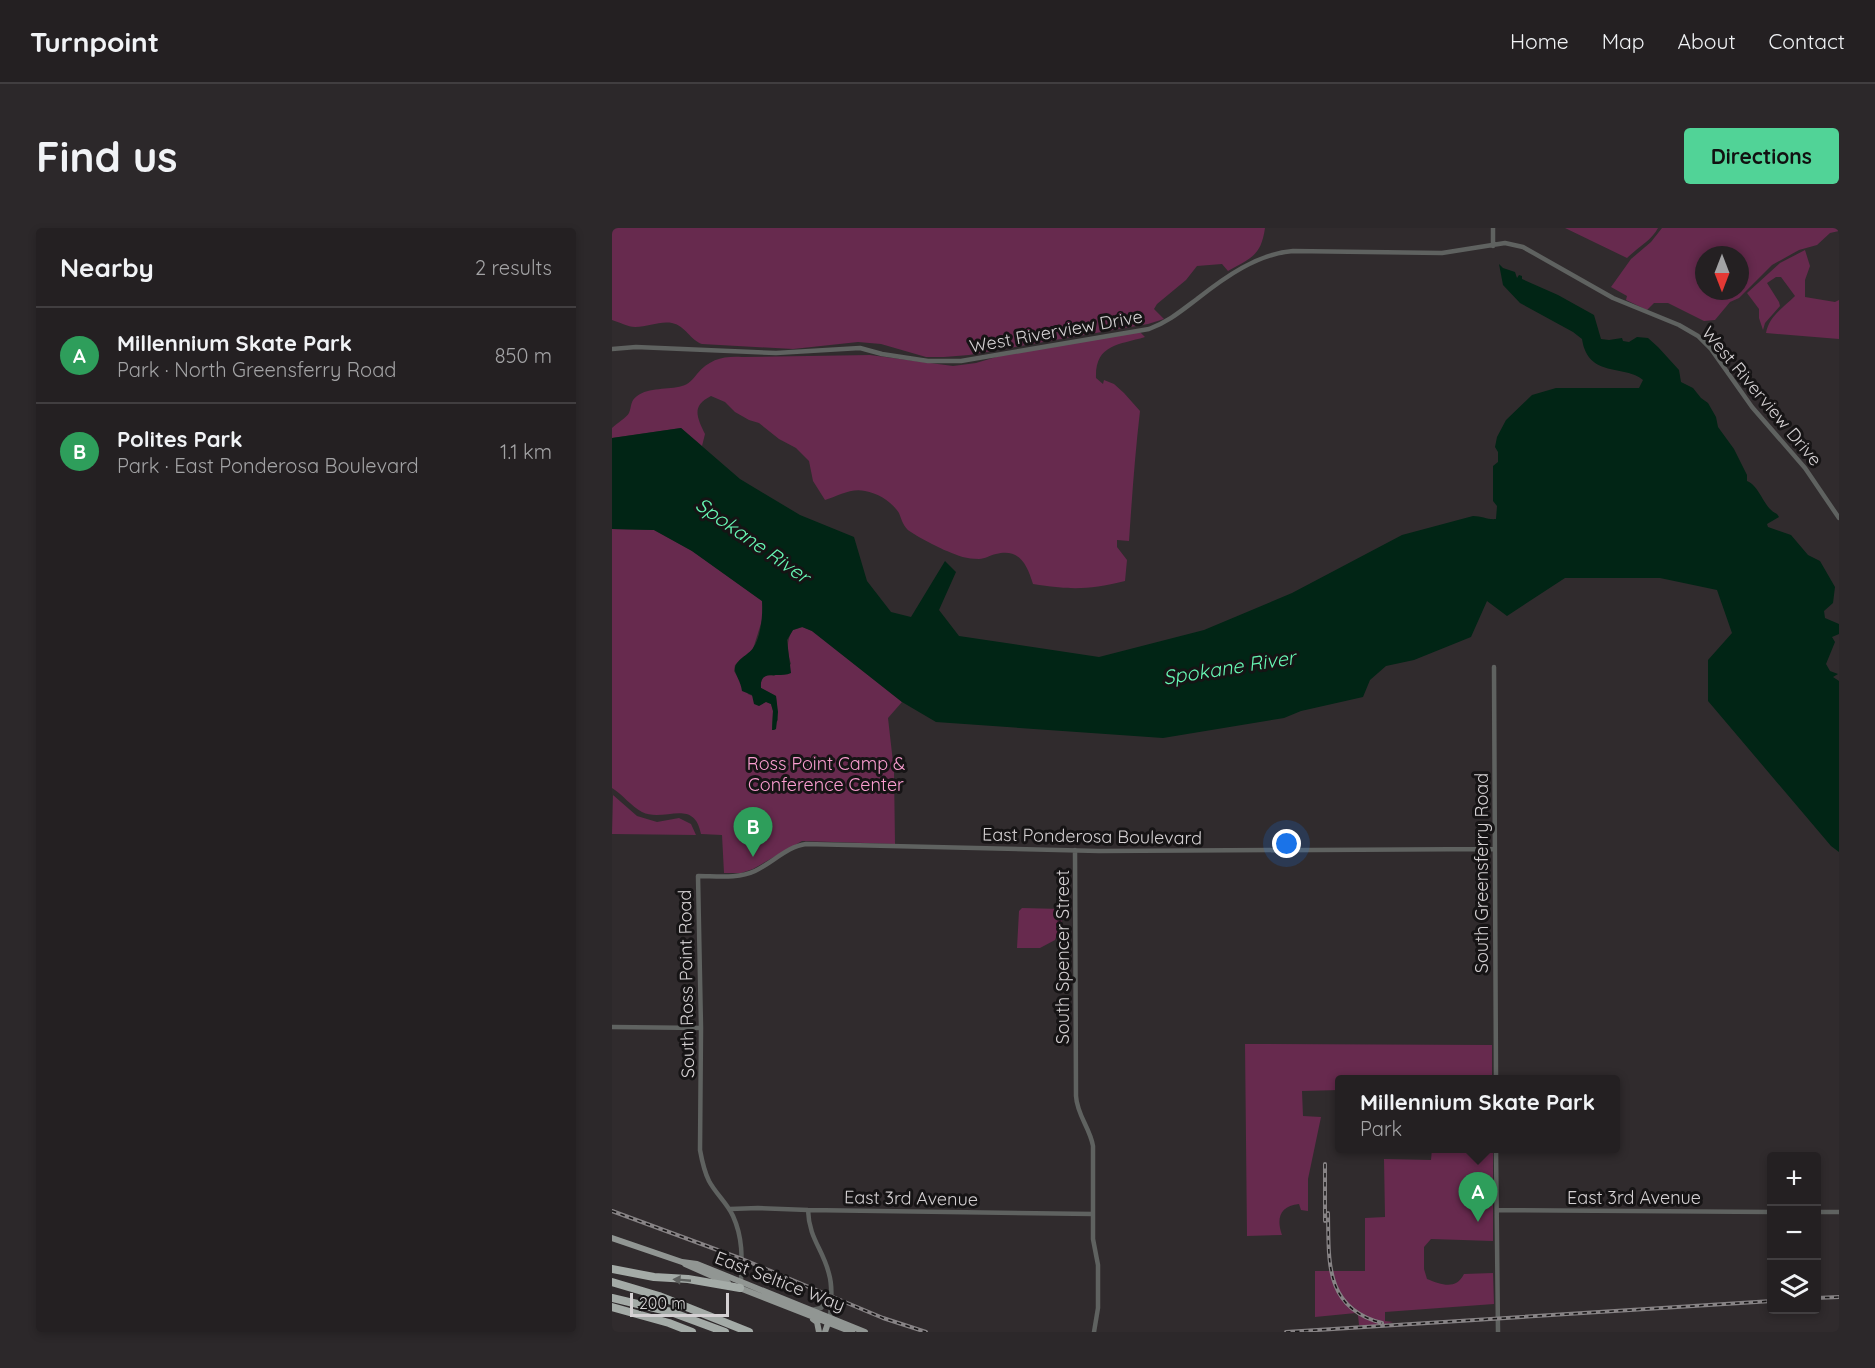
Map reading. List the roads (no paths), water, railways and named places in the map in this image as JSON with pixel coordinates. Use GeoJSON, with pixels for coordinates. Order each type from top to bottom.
{"type":"FeatureCollection","features":[{"type":"Feature","properties":{"kind":"highway"},"geometry":{"type":"LineString","coordinates":[[612,1269],[654,1277],[740,1285]]}},
{"type":"Feature","properties":{"kind":"highway"},"geometry":{"type":"LineString","coordinates":[[612,1282],[659,1296],[713,1322],[725,1332]]}},
{"type":"Feature","properties":{"kind":"highway"},"geometry":{"type":"LineString","coordinates":[[612,1298],[749,1332]]}},
{"type":"Feature","properties":{"kind":"highway"},"geometry":{"type":"LineString","coordinates":[[612,1307],[692,1332]]}},
{"type":"Feature","properties":{"kind":"main road","name":"East Seltice Way"},"geometry":{"type":"LineString","coordinates":[[612,1238],[682,1262],[695,1270],[770,1297],[794,1302],[811,1313]]}},
{"type":"Feature","properties":{"kind":"main road","name":"East Seltice Way"},"geometry":{"type":"LineString","coordinates":[[740,1285],[811,1313],[849,1331]]}},
{"type":"Feature","properties":{"kind":"main road"},"geometry":{"type":"LineString","coordinates":[[811,1313],[817,1322],[819,1332]]}},
{"type":"Feature","properties":{"kind":"main road","name":"East Seltice Way"},"geometry":{"type":"LineString","coordinates":[[827,1320],[865,1332]]}},
{"type":"Feature","properties":{"kind":"main road"},"geometry":{"type":"LineString","coordinates":[[819,1332],[827,1320]]}},
{"type":"Feature","properties":{"kind":"main road"},"geometry":{"type":"LineString","coordinates":[[825,1332],[827,1320]]}},
{"type":"Feature","properties":{"kind":"main road"},"geometry":{"type":"LineString","coordinates":[[836,1332],[849,1331]]}},
{"type":"Feature","properties":{"kind":"street"},"geometry":{"type":"LineString","coordinates":[[1492,228],[1493,246]]}},
{"type":"Feature","properties":{"kind":"street","name":"West Riverview Drive"},"geometry":{"type":"LineString","coordinates":[[612,349],[636,347],[777,353],[860,348],[928,361],[961,361],[1149,329],[1172,318],[1237,271],[1258,260],[1280,253],[1293,251],[1442,254],[1510,243],[1523,247],[1613,298],[1679,325],[1698,336],[1752,407],[1805,468],[1839,518]]}},
{"type":"Feature","properties":{"kind":"street","name":"South Greensferry Road"},"geometry":{"type":"LineString","coordinates":[[1494,667],[1496,1075]]}},
{"type":"Feature","properties":{"kind":"street","name":"East Ponderosa Boulevard"},"geometry":{"type":"LineString","coordinates":[[698,876],[736,876],[749,873],[793,848],[806,844],[1075,850],[1494,849]]}},
{"type":"Feature","properties":{"kind":"street","name":"South Spencer Street"},"geometry":{"type":"LineString","coordinates":[[1075,850],[1077,1106],[1093,1146],[1094,1244],[1098,1265],[1098,1308],[1094,1332]]}},
{"type":"Feature","properties":{"kind":"street","name":"South Ross Point Road"},"geometry":{"type":"LineString","coordinates":[[698,876],[701,1028],[700,1150],[708,1180],[730,1209],[741,1241],[740,1285]]}},
{"type":"Feature","properties":{"kind":"street"},"geometry":{"type":"LineString","coordinates":[[612,1027],[701,1028]]}},
{"type":"Feature","properties":{"kind":"street"},"geometry":{"type":"LineString","coordinates":[[1496,1153],[1498,1332]]}},
{"type":"Feature","properties":{"kind":"street","name":"East 3rd Avenue"},"geometry":{"type":"LineString","coordinates":[[730,1209],[1093,1214]]}},
{"type":"Feature","properties":{"kind":"street"},"geometry":{"type":"LineString","coordinates":[[808,1210],[812,1238],[830,1275],[827,1320]]}},
{"type":"Feature","properties":{"kind":"street","name":"East 3rd Avenue"},"geometry":{"type":"LineString","coordinates":[[1497,1210],[1767,1212]]}},
{"type":"Feature","properties":{"kind":"street"},"geometry":{"type":"LineString","coordinates":[[1821,1212],[1839,1212]]}},
{"type":"Feature","properties":{"kind":"street"},"geometry":{"type":"LineString","coordinates":[[811,1313],[823,1307],[830,1297]]}},
{"type":"Feature","properties":{"kind":"water","name":"Spokane River"},"geometry":{"type":"Polygon","coordinates":[[[1499,264],[1515,272],[1517,278],[1519,275],[1522,276],[1522,279],[1594,315],[1601,339],[1622,338],[1623,341],[1629,342],[1637,337],[1648,338],[1658,347],[1679,370],[1681,382],[1693,388],[1708,403],[1716,417],[1718,427],[1734,449],[1747,475],[1747,481],[1756,488],[1768,507],[1779,517],[1767,524],[1768,527],[1791,535],[1808,555],[1820,561],[1835,587],[1833,603],[1824,611],[1825,618],[1839,624],[1839,634],[1832,637],[1835,642],[1826,664],[1830,671],[1838,674],[1833,677],[1839,681],[1839,852],[1831,846],[1708,701],[1708,660],[1732,633],[1717,590],[1660,578],[1565,578],[1507,616],[1487,601],[1471,637],[1414,660],[1386,666],[1370,680],[1363,697],[1301,711],[1284,718],[1163,738],[936,722],[902,702],[812,631],[802,627],[793,630],[787,640],[791,673],[766,676],[761,682],[761,688],[776,696],[778,712],[776,729],[772,730],[771,704],[766,702],[759,706],[754,704],[752,695],[742,691],[735,670],[739,660],[751,651],[758,638],[762,619],[762,601],[692,551],[654,530],[612,529],[612,438],[681,428],[740,479],[800,515],[854,537],[867,581],[891,612],[911,617],[945,561],[956,572],[939,610],[959,636],[1099,657],[1204,630],[1292,593],[1402,535],[1473,516],[1496,519],[1497,506],[1493,501],[1493,466],[1498,462],[1498,452],[1495,447],[1497,437],[1506,420],[1532,395],[1556,388],[1639,388],[1643,380],[1627,372],[1599,365],[1586,352],[1582,339],[1520,303],[1503,285],[1499,264]]]}},
{"type":"Feature","properties":{"kind":"railway"},"geometry":{"type":"LineString","coordinates":[[1325,1164],[1325,1221]]}},
{"type":"Feature","properties":{"kind":"railway"},"geometry":{"type":"LineString","coordinates":[[612,1211],[742,1259],[883,1318],[926,1332]]}},
{"type":"Feature","properties":{"kind":"railway"},"geometry":{"type":"LineString","coordinates":[[1328,1213],[1330,1265],[1340,1294],[1349,1306],[1363,1316],[1382,1323]]}},
{"type":"Feature","properties":{"kind":"railway"},"geometry":{"type":"LineString","coordinates":[[1821,1298],[1839,1297]]}},
{"type":"Feature","properties":{"kind":"railway"},"geometry":{"type":"LineString","coordinates":[[1286,1332],[1767,1301]]}},
{"type":"Feature","properties":{"kind":"place","name":"Polites Park"},"geometry":{"type":"Point","coordinates":[753,857]}},
{"type":"Feature","properties":{"kind":"place","name":"Millennium Skate Park"},"geometry":{"type":"Point","coordinates":[1478,1222]}},
{"type":"Feature","properties":{"kind":"park label","name":"Ross Point Camp & Conference Center"},"geometry":{"type":"Point","coordinates":[826,773]}}]}
